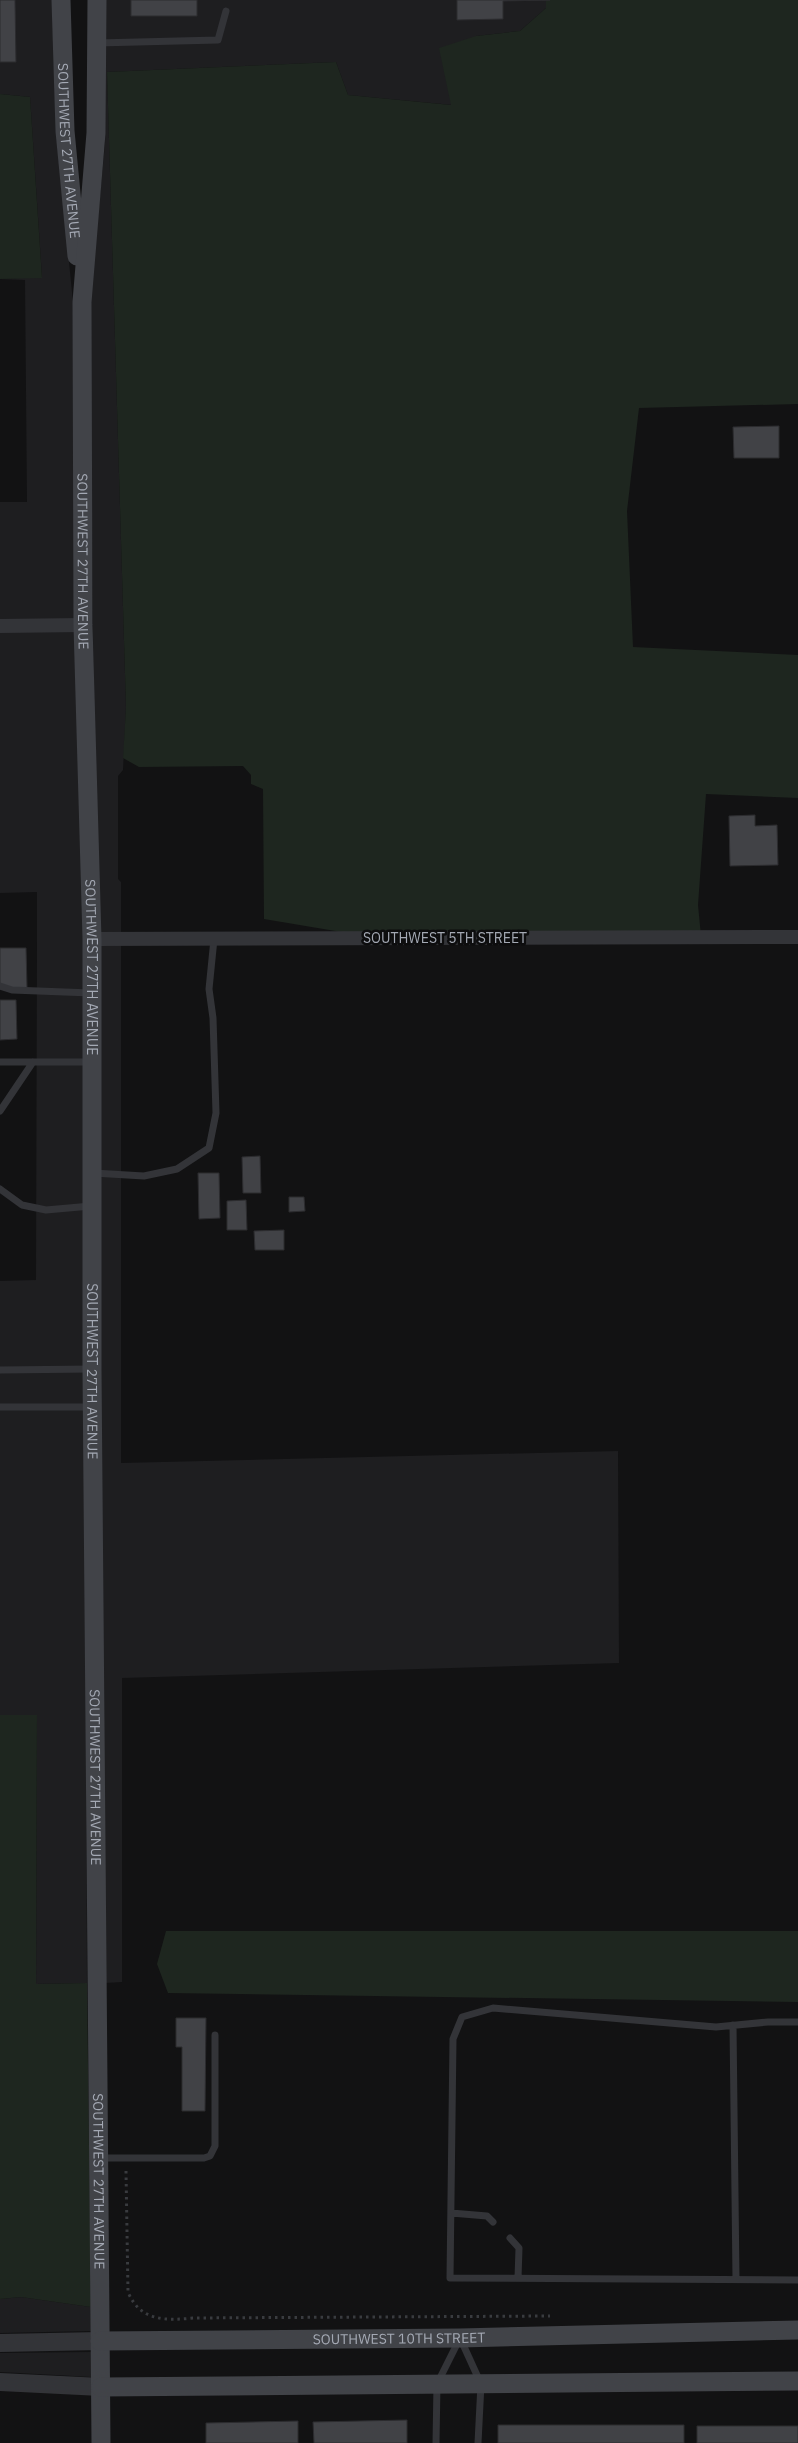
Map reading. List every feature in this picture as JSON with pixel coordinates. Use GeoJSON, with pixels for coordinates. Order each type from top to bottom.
{"type":"FeatureCollection","features":[{"type":"Feature","properties":{"kind":"main road","name":"SOUTHWEST 27TH AVENUE"},"geometry":{"type":"LineString","coordinates":[[61,0],[64,131],[82,302]]}},
{"type":"Feature","properties":{"kind":"main road","name":"SOUTHWEST 27TH AVENUE"},"geometry":{"type":"LineString","coordinates":[[97,0],[96,133],[82,302],[83,625],[92,939],[92,1369],[101,2443]]}},
{"type":"Feature","properties":{"kind":"main road","name":"SOUTHWEST 10TH STREET"},"geometry":{"type":"LineString","coordinates":[[100,2342],[460,2338],[798,2330]]}},
{"type":"Feature","properties":{"kind":"main road"},"geometry":{"type":"LineString","coordinates":[[101,2387],[798,2381]]}},
{"type":"Feature","properties":{"kind":"street"},"geometry":{"type":"LineString","coordinates":[[0,626],[83,625]]}},
{"type":"Feature","properties":{"kind":"street","name":"SOUTHWEST 5TH STREET"},"geometry":{"type":"LineString","coordinates":[[92,939],[798,937]]}},
{"type":"Feature","properties":{"kind":"street","name":"SOUTHWEST 10TH STREET"},"geometry":{"type":"LineString","coordinates":[[0,2343],[100,2342]]}},
{"type":"Feature","properties":{"kind":"street"},"geometry":{"type":"LineString","coordinates":[[0,2382],[101,2387]]}},
{"type":"Feature","properties":{"kind":"lane"},"geometry":{"type":"LineString","coordinates":[[97,43],[218,40],[226,11]]}},
{"type":"Feature","properties":{"kind":"lane"},"geometry":{"type":"LineString","coordinates":[[92,1173],[144,1176],[176,1169],[209,1148],[216,1113],[214,1018],[209,989],[214,939]]}},
{"type":"Feature","properties":{"kind":"lane"},"geometry":{"type":"LineString","coordinates":[[0,986],[12,990],[92,993]]}},
{"type":"Feature","properties":{"kind":"lane"},"geometry":{"type":"LineString","coordinates":[[0,1062],[92,1062]]}},
{"type":"Feature","properties":{"kind":"lane"},"geometry":{"type":"LineString","coordinates":[[0,1111],[33,1062]]}},
{"type":"Feature","properties":{"kind":"lane"},"geometry":{"type":"LineString","coordinates":[[0,1189],[22,1205],[46,1210],[92,1206]]}},
{"type":"Feature","properties":{"kind":"lane"},"geometry":{"type":"LineString","coordinates":[[0,1370],[92,1369]]}},
{"type":"Feature","properties":{"kind":"lane"},"geometry":{"type":"LineString","coordinates":[[0,1407],[93,1407]]}},
{"type":"Feature","properties":{"kind":"lane"},"geometry":{"type":"LineString","coordinates":[[798,2022],[679,2025],[493,2008],[462,2017],[453,2039],[450,2278],[798,2280]]}},
{"type":"Feature","properties":{"kind":"lane"},"geometry":{"type":"LineString","coordinates":[[733,2025],[736,2279]]}},
{"type":"Feature","properties":{"kind":"lane"},"geometry":{"type":"LineString","coordinates":[[98,2158],[204,2158],[210,2156],[214,2146],[215,2034]]}},
{"type":"Feature","properties":{"kind":"lane"},"geometry":{"type":"LineString","coordinates":[[451,2213],[487,2216],[493,2222]]}},
{"type":"Feature","properties":{"kind":"lane"},"geometry":{"type":"LineString","coordinates":[[510,2238],[519,2248],[518,2278]]}},
{"type":"Feature","properties":{"kind":"lane"},"geometry":{"type":"LineString","coordinates":[[460,2338],[481,2384],[478,2443]]}},
{"type":"Feature","properties":{"kind":"lane"},"geometry":{"type":"LineString","coordinates":[[436,2443],[437,2384],[460,2338]]}},
{"type":"Feature","properties":{"kind":"path"},"geometry":{"type":"LineString","coordinates":[[126,2171],[128,2292],[132,2303],[152,2318],[171,2320],[192,2318],[560,2316]]}},
{"type":"Feature","properties":{"kind":"shaded area"},"geometry":{"type":"Polygon","coordinates":[[[0,0],[52,0],[56,132],[73,302],[83,939],[87,1983],[36,1984],[37,1715],[0,1715],[0,1281],[36,1280],[37,892],[0,893],[0,502],[27,502],[25,280],[0,279],[42,277],[30,97],[0,94],[0,0]]]}},
{"type":"Feature","properties":{"kind":"shaded area"},"geometry":{"type":"Polygon","coordinates":[[[106,0],[546,0],[546,8],[520,31],[476,36],[452,105],[348,95],[336,62],[107,72],[126,707],[123,770],[118,776],[118,879],[121,882],[121,1463],[618,1451],[619,1663],[122,1678],[122,1982],[105,1983],[90,302],[105,143],[106,0]]]}},
{"type":"Feature","properties":{"kind":"shaded area"},"geometry":{"type":"Polygon","coordinates":[[[546,0],[798,0],[798,404],[639,408],[627,511],[633,647],[798,655],[798,798],[706,794],[698,905],[701,936],[365,936],[264,919],[263,789],[251,784],[251,775],[243,766],[139,767],[123,758],[126,707],[107,72],[336,62],[348,95],[451,105],[439,48],[476,36],[520,31],[546,8],[546,0]]]}},
{"type":"Feature","properties":{"kind":"shaded area"},"geometry":{"type":"Polygon","coordinates":[[[0,94],[30,97],[42,278],[0,279],[0,94]]]}},
{"type":"Feature","properties":{"kind":"shaded area"},"geometry":{"type":"Polygon","coordinates":[[[0,1715],[37,1715],[36,1984],[87,1983],[91,2307],[21,2297],[0,2299],[0,1715]]]}},
{"type":"Feature","properties":{"kind":"shaded area"},"geometry":{"type":"Polygon","coordinates":[[[166,1931],[798,1931],[798,2002],[168,1993],[157,1964],[166,1931]]]}},
{"type":"Feature","properties":{"kind":"shaded area"},"geometry":{"type":"Polygon","coordinates":[[[21,2297],[91,2307],[91,2331],[0,2333],[0,2299],[21,2297]]]}},
{"type":"Feature","properties":{"kind":"shaded area"},"geometry":{"type":"Polygon","coordinates":[[[91,2352],[92,2377],[0,2372],[0,2353],[91,2352]]]}},
{"type":"Feature","properties":{"kind":"building"},"geometry":{"type":"Polygon","coordinates":[[[0,0],[15,0],[16,62],[0,62],[0,0]]]}},
{"type":"Feature","properties":{"kind":"building"},"geometry":{"type":"Polygon","coordinates":[[[131,0],[197,0],[197,16],[131,16],[131,0]]]}},
{"type":"Feature","properties":{"kind":"building"},"geometry":{"type":"Polygon","coordinates":[[[457,0],[550,0],[503,1],[503,19],[457,20],[457,0]]]}},
{"type":"Feature","properties":{"kind":"building"},"geometry":{"type":"Polygon","coordinates":[[[779,426],[779,458],[734,458],[733,427],[779,426]]]}},
{"type":"Feature","properties":{"kind":"building"},"geometry":{"type":"Polygon","coordinates":[[[755,815],[755,826],[777,825],[778,865],[730,866],[729,816],[755,815]]]}},
{"type":"Feature","properties":{"kind":"building"},"geometry":{"type":"Polygon","coordinates":[[[0,948],[26,948],[27,988],[0,989],[0,948]]]}},
{"type":"Feature","properties":{"kind":"building"},"geometry":{"type":"Polygon","coordinates":[[[0,1000],[16,1000],[17,1039],[0,1040],[0,1000]]]}},
{"type":"Feature","properties":{"kind":"building"},"geometry":{"type":"Polygon","coordinates":[[[260,1156],[261,1193],[243,1193],[242,1157],[260,1156]]]}},
{"type":"Feature","properties":{"kind":"building"},"geometry":{"type":"Polygon","coordinates":[[[198,1173],[219,1173],[220,1218],[199,1219],[198,1173]]]}},
{"type":"Feature","properties":{"kind":"building"},"geometry":{"type":"Polygon","coordinates":[[[289,1197],[304,1197],[305,1211],[289,1212],[289,1197]]]}},
{"type":"Feature","properties":{"kind":"building"},"geometry":{"type":"Polygon","coordinates":[[[246,1200],[247,1230],[227,1230],[227,1201],[246,1200]]]}},
{"type":"Feature","properties":{"kind":"building"},"geometry":{"type":"Polygon","coordinates":[[[284,1230],[284,1250],[255,1250],[254,1231],[284,1230]]]}},
{"type":"Feature","properties":{"kind":"building"},"geometry":{"type":"Polygon","coordinates":[[[176,2018],[206,2018],[205,2111],[182,2111],[182,2047],[176,2047],[176,2018]]]}},
{"type":"Feature","properties":{"kind":"building"},"geometry":{"type":"Polygon","coordinates":[[[407,2420],[407,2443],[314,2443],[313,2422],[407,2420]]]}},
{"type":"Feature","properties":{"kind":"building"},"geometry":{"type":"Polygon","coordinates":[[[298,2421],[298,2443],[206,2443],[206,2423],[298,2421]]]}},
{"type":"Feature","properties":{"kind":"building"},"geometry":{"type":"Polygon","coordinates":[[[498,2425],[684,2425],[684,2443],[498,2443],[498,2425]]]}},
{"type":"Feature","properties":{"kind":"building"},"geometry":{"type":"Polygon","coordinates":[[[697,2426],[798,2426],[798,2443],[697,2443],[697,2426]]]}}]}
